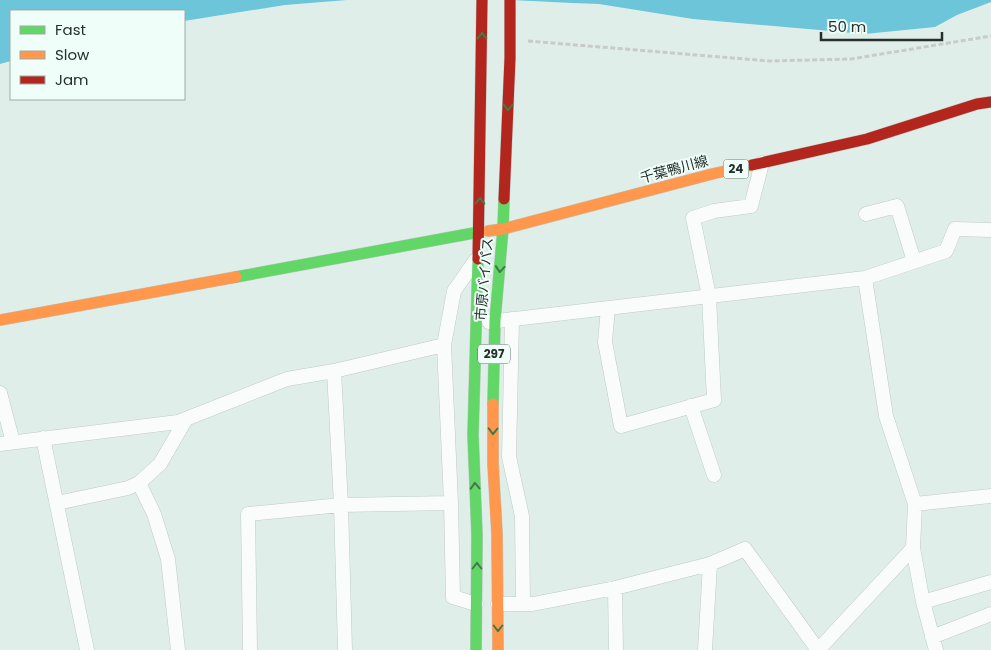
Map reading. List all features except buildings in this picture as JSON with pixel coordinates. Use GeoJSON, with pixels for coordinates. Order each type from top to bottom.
{"type":"FeatureCollection","features":[{"type":"Feature","properties":{"kind":"main road","name":"市原バイパス"},"geometry":{"type":"LineString","coordinates":[[476,650],[477,535],[473,435],[479,232],[482,0]]}},
{"type":"Feature","properties":{"kind":"main road","name":"市原バイパス"},"geometry":{"type":"LineString","coordinates":[[498,650],[497,534],[493,464],[495,320],[503,229],[510,58],[510,0]]}},
{"type":"Feature","properties":{"kind":"main road","name":"千葉鴨川線"},"geometry":{"type":"LineString","coordinates":[[0,320],[503,229],[712,174],[867,139],[977,104],[991,102]]}},
{"type":"Feature","properties":{"kind":"street"},"geometry":{"type":"LineString","coordinates":[[608,308],[604,342],[621,426],[714,400],[710,296],[693,218],[714,211],[751,206],[762,163]]}},
{"type":"Feature","properties":{"kind":"street"},"geometry":{"type":"LineString","coordinates":[[866,214],[897,206],[914,261]]}},
{"type":"Feature","properties":{"kind":"street"},"geometry":{"type":"LineString","coordinates":[[476,324],[495,320],[866,278],[946,250],[955,229],[991,230]]}},
{"type":"Feature","properties":{"kind":"street"},"geometry":{"type":"LineString","coordinates":[[476,604],[453,597],[444,345],[454,291],[478,256]]}},
{"type":"Feature","properties":{"kind":"street"},"geometry":{"type":"LineString","coordinates":[[866,278],[886,416],[915,504],[913,548],[934,643],[991,614]]}},
{"type":"Feature","properties":{"kind":"street"},"geometry":{"type":"LineString","coordinates":[[512,319],[509,457],[522,516],[523,604]]}},
{"type":"Feature","properties":{"kind":"street"},"geometry":{"type":"LineString","coordinates":[[0,393],[7,443],[178,422],[286,379],[334,371],[444,345]]}},
{"type":"Feature","properties":{"kind":"street"},"geometry":{"type":"LineString","coordinates":[[334,371],[341,505],[345,650]]}},
{"type":"Feature","properties":{"kind":"street"},"geometry":{"type":"LineString","coordinates":[[692,406],[714,475]]}},
{"type":"Feature","properties":{"kind":"street"},"geometry":{"type":"LineString","coordinates":[[57,503],[128,488],[139,483],[160,464],[186,419]]}},
{"type":"Feature","properties":{"kind":"street"},"geometry":{"type":"LineString","coordinates":[[43,438],[87,650]]}},
{"type":"Feature","properties":{"kind":"street"},"geometry":{"type":"LineString","coordinates":[[139,483],[154,514],[168,559],[178,650]]}},
{"type":"Feature","properties":{"kind":"street"},"geometry":{"type":"LineString","coordinates":[[915,504],[991,496]]}},
{"type":"Feature","properties":{"kind":"street"},"geometry":{"type":"LineString","coordinates":[[250,650],[248,514],[341,505],[451,502]]}},
{"type":"Feature","properties":{"kind":"street"},"geometry":{"type":"LineString","coordinates":[[498,604],[532,604],[615,588],[710,564],[745,548],[818,650],[913,548]]}},
{"type":"Feature","properties":{"kind":"street"},"geometry":{"type":"LineString","coordinates":[[704,650],[710,564]]}},
{"type":"Feature","properties":{"kind":"street"},"geometry":{"type":"LineString","coordinates":[[924,602],[991,582]]}},
{"type":"Feature","properties":{"kind":"street"},"geometry":{"type":"LineString","coordinates":[[615,588],[616,650]]}},
{"type":"Feature","properties":{"kind":"path"},"geometry":{"type":"LineString","coordinates":[[510,39],[769,61],[851,59],[991,36]]}},
{"type":"Feature","properties":{"kind":"water"},"geometry":{"type":"Polygon","coordinates":[[[0,0],[347,0],[285,5],[185,21],[185,10],[10,10],[10,61],[0,64],[0,0]]]}},
{"type":"Feature","properties":{"kind":"water"},"geometry":{"type":"Polygon","coordinates":[[[511,0],[991,0],[991,2],[957,15],[935,27],[865,34],[693,19],[599,4],[511,0]]]}},
{"type":"Feature","properties":{"kind":"traffic: fast"},"geometry":{"type":"LineString","coordinates":[[493,404],[495,320],[504,199]]}},
{"type":"Feature","properties":{"kind":"traffic: fast"},"geometry":{"type":"LineString","coordinates":[[236,277],[479,232]]}},
{"type":"Feature","properties":{"kind":"traffic: fast"},"geometry":{"type":"LineString","coordinates":[[476,650],[477,535],[473,435],[478,259]]}},
{"type":"Feature","properties":{"kind":"traffic: slow"},"geometry":{"type":"LineString","coordinates":[[488,231],[503,229],[752,165]]}},
{"type":"Feature","properties":{"kind":"traffic: slow"},"geometry":{"type":"LineString","coordinates":[[0,320],[236,277]]}},
{"type":"Feature","properties":{"kind":"traffic: slow"},"geometry":{"type":"LineString","coordinates":[[493,404],[498,650]]}},
{"type":"Feature","properties":{"kind":"traffic: jam"},"geometry":{"type":"LineString","coordinates":[[478,259],[482,0]]}},
{"type":"Feature","properties":{"kind":"traffic: jam"},"geometry":{"type":"LineString","coordinates":[[504,199],[510,58],[510,0]]}},
{"type":"Feature","properties":{"kind":"traffic: jam"},"geometry":{"type":"LineString","coordinates":[[752,165],[867,139],[977,104],[991,102]]}}]}
